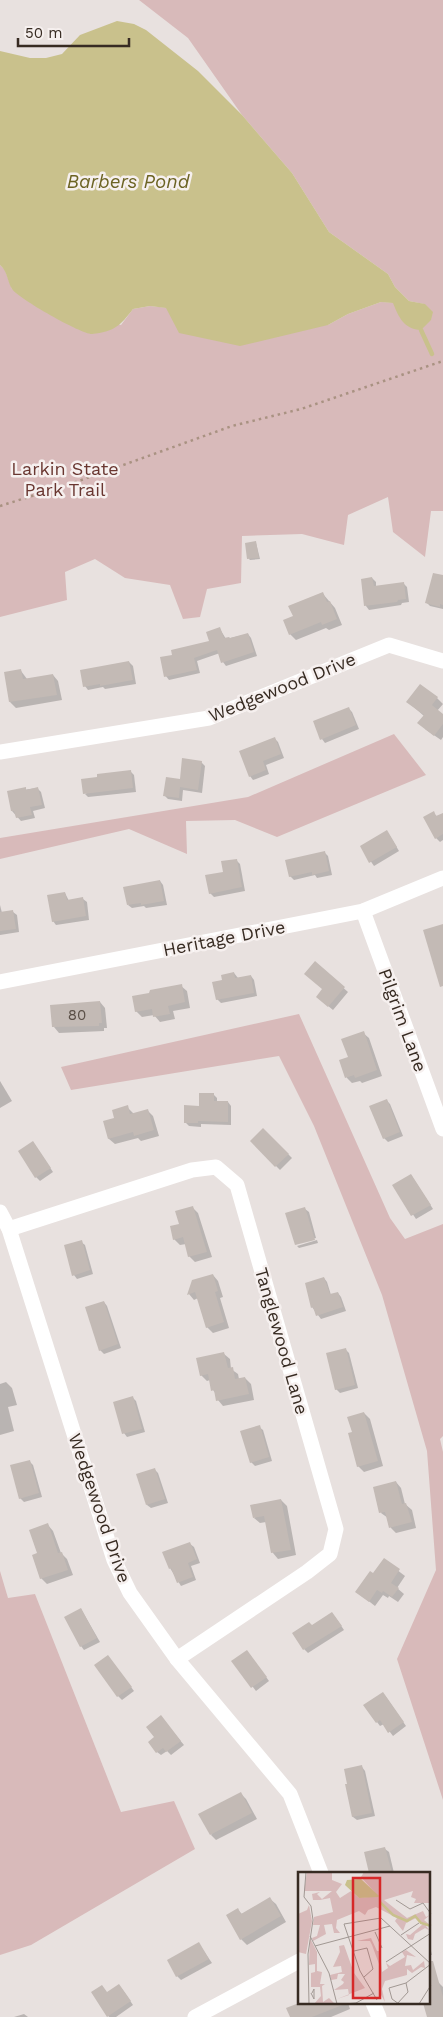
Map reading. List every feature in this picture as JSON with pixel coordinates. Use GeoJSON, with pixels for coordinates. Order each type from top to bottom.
{"type":"FeatureCollection","features":[{"type":"Feature","properties":{"kind":"street","name":"Wedgewood Drive"},"geometry":{"type":"LineString","coordinates":[[0,752],[209,718],[388,645],[443,661]]}},
{"type":"Feature","properties":{"kind":"street","name":"Heritage Drive"},"geometry":{"type":"LineString","coordinates":[[0,982],[363,911],[443,878]]}},
{"type":"Feature","properties":{"kind":"street","name":"Pilgrim Lane"},"geometry":{"type":"LineString","coordinates":[[363,911],[443,1129]]}},
{"type":"Feature","properties":{"kind":"street","name":"Tanglewood Lane"},"geometry":{"type":"LineString","coordinates":[[9,1229],[192,1170],[216,1167],[237,1186],[336,1529],[330,1554],[177,1659]]}},
{"type":"Feature","properties":{"kind":"street","name":"Wedgewood Drive"},"geometry":{"type":"LineString","coordinates":[[0,1212],[9,1229],[114,1560],[130,1593],[177,1659],[290,1794],[321,1872]]}},
{"type":"Feature","properties":{"kind":"street"},"geometry":{"type":"LineString","coordinates":[[195,2017],[298,1962]]}},
{"type":"Feature","properties":{"kind":"street"},"geometry":{"type":"LineString","coordinates":[[373,2004],[379,2017]]}},
{"type":"Feature","properties":{"kind":"path"},"geometry":{"type":"LineString","coordinates":[[0,506],[73,483],[232,426],[301,409],[443,361]]}},
{"type":"Feature","properties":{"kind":"green space","name":"Larkin State Park Trail"},"geometry":{"type":"Polygon","coordinates":[[[139,0],[443,0],[443,511],[431,511],[425,557],[393,532],[388,497],[348,515],[344,545],[302,534],[242,536],[241,583],[207,589],[200,617],[183,619],[170,585],[125,578],[95,559],[65,572],[67,600],[0,617],[0,265],[5,270],[12,289],[121,325],[133,309],[150,306],[328,325],[348,314],[381,302],[424,304],[409,301],[395,287],[388,274],[329,232],[292,173],[242,115],[188,38],[139,0]]]}},
{"type":"Feature","properties":{"kind":"green space"},"geometry":{"type":"Polygon","coordinates":[[[394,734],[426,775],[277,837],[235,820],[186,821],[187,854],[129,829],[0,859],[0,838],[248,797],[394,734]]]}},
{"type":"Feature","properties":{"kind":"green space"},"geometry":{"type":"Polygon","coordinates":[[[299,1014],[390,1218],[405,1239],[443,1224],[443,1436],[440,1439],[443,1452],[443,1800],[397,1659],[436,1570],[427,1451],[382,1295],[314,1126],[279,1056],[71,1090],[61,1067],[299,1014]]]}},
{"type":"Feature","properties":{"kind":"green space"},"geometry":{"type":"Polygon","coordinates":[[[0,1571],[8,1598],[35,1594],[121,1812],[174,1801],[195,1849],[31,1945],[0,1955],[0,1571]]]}},
{"type":"Feature","properties":{"kind":"water","name":"Barbers Pond"},"geometry":{"type":"Polygon","coordinates":[[[117,21],[134,24],[146,30],[198,71],[242,115],[292,173],[329,232],[388,274],[395,287],[409,301],[425,304],[433,312],[431,320],[421,330],[415,329],[403,322],[393,303],[381,302],[348,314],[328,325],[240,346],[179,333],[166,308],[150,306],[133,309],[116,327],[106,332],[92,334],[37,308],[17,294],[12,289],[5,271],[0,265],[0,51],[30,58],[46,58],[62,54],[80,35],[117,21]]]}},
{"type":"Feature","properties":{"kind":"building"},"geometry":{"type":"Polygon","coordinates":[[[256,541],[259,558],[247,559],[245,543],[256,541]]]}},
{"type":"Feature","properties":{"kind":"building"},"geometry":{"type":"Polygon","coordinates":[[[433,573],[443,575],[443,605],[440,604],[440,607],[425,603],[433,573]]]}},
{"type":"Feature","properties":{"kind":"building"},"geometry":{"type":"Polygon","coordinates":[[[372,577],[374,586],[404,582],[406,599],[364,606],[361,579],[372,577]]]}},
{"type":"Feature","properties":{"kind":"building"},"geometry":{"type":"Polygon","coordinates":[[[323,592],[327,602],[330,601],[337,619],[322,625],[321,622],[289,635],[283,620],[293,616],[288,606],[323,592]]]}},
{"type":"Feature","properties":{"kind":"building"},"geometry":{"type":"Polygon","coordinates":[[[220,627],[224,638],[248,633],[254,652],[221,663],[217,650],[194,658],[197,670],[164,677],[160,657],[172,655],[171,650],[209,641],[206,632],[220,627]]]}},
{"type":"Feature","properties":{"kind":"building"},"geometry":{"type":"Polygon","coordinates":[[[129,661],[133,680],[83,687],[80,670],[129,661]]]}},
{"type":"Feature","properties":{"kind":"building"},"geometry":{"type":"Polygon","coordinates":[[[21,669],[23,679],[53,674],[57,695],[9,702],[4,672],[21,669]]]}},
{"type":"Feature","properties":{"kind":"building"},"geometry":{"type":"Polygon","coordinates":[[[420,684],[438,697],[432,705],[443,714],[443,724],[434,736],[417,723],[424,715],[406,702],[420,684]]]}},
{"type":"Feature","properties":{"kind":"building"},"geometry":{"type":"Polygon","coordinates":[[[349,707],[356,725],[320,740],[313,721],[349,707]]]}},
{"type":"Feature","properties":{"kind":"building"},"geometry":{"type":"Polygon","coordinates":[[[275,737],[281,754],[263,761],[266,770],[249,777],[239,751],[275,737]]]}},
{"type":"Feature","properties":{"kind":"building"},"geometry":{"type":"Polygon","coordinates":[[[182,758],[202,761],[198,790],[180,787],[179,798],[163,796],[166,777],[180,779],[182,758]]]}},
{"type":"Feature","properties":{"kind":"building"},"geometry":{"type":"Polygon","coordinates":[[[131,770],[133,788],[83,794],[81,779],[97,777],[97,774],[131,770]]]}},
{"type":"Feature","properties":{"kind":"building"},"geometry":{"type":"Polygon","coordinates":[[[26,787],[26,790],[38,787],[42,805],[30,807],[32,815],[16,818],[14,811],[11,811],[7,791],[26,787]]]}},
{"type":"Feature","properties":{"kind":"building"},"geometry":{"type":"Polygon","coordinates":[[[434,811],[436,816],[443,813],[443,834],[435,839],[423,817],[434,811]]]}},
{"type":"Feature","properties":{"kind":"building"},"geometry":{"type":"Polygon","coordinates":[[[387,830],[397,847],[369,863],[360,846],[387,830]]]}},
{"type":"Feature","properties":{"kind":"building"},"geometry":{"type":"Polygon","coordinates":[[[325,851],[329,871],[312,875],[312,872],[289,877],[285,860],[325,851]]]}},
{"type":"Feature","properties":{"kind":"building"},"geometry":{"type":"Polygon","coordinates":[[[237,859],[242,887],[209,894],[205,875],[223,872],[221,861],[237,859]]]}},
{"type":"Feature","properties":{"kind":"building"},"geometry":{"type":"Polygon","coordinates":[[[160,880],[164,901],[141,905],[141,903],[127,905],[123,887],[160,880]]]}},
{"type":"Feature","properties":{"kind":"building"},"geometry":{"type":"Polygon","coordinates":[[[65,892],[67,900],[83,897],[86,916],[52,922],[47,895],[65,892]]]}},
{"type":"Feature","properties":{"kind":"building"},"geometry":{"type":"Polygon","coordinates":[[[13,910],[16,929],[0,931],[0,912],[13,910]]]}},
{"type":"Feature","properties":{"kind":"building"},"geometry":{"type":"Polygon","coordinates":[[[443,924],[443,986],[440,987],[423,930],[443,924]]]}},
{"type":"Feature","properties":{"kind":"building"},"geometry":{"type":"Polygon","coordinates":[[[315,961],[345,987],[328,1007],[316,997],[322,989],[304,974],[315,961]]]}},
{"type":"Feature","properties":{"kind":"building"},"geometry":{"type":"Polygon","coordinates":[[[234,972],[235,978],[251,975],[254,993],[216,1000],[212,982],[222,980],[221,975],[234,972]]]}},
{"type":"Feature","properties":{"kind":"building"},"geometry":{"type":"Polygon","coordinates":[[[182,984],[185,1002],[168,1006],[170,1014],[153,1017],[152,1009],[135,1012],[132,996],[149,993],[150,990],[182,984]]]}},
{"type":"Feature","properties":{"kind":"building"},"geometry":{"type":"Polygon","coordinates":[[[100,1001],[102,1023],[99,1023],[99,1026],[52,1027],[50,1005],[100,1001]]]}},
{"type":"Feature","properties":{"kind":"building"},"geometry":{"type":"Polygon","coordinates":[[[364,1031],[377,1070],[355,1078],[354,1075],[345,1078],[339,1060],[348,1057],[341,1039],[364,1031]]]}},
{"type":"Feature","properties":{"kind":"building"},"geometry":{"type":"Polygon","coordinates":[[[199,1093],[214,1093],[214,1101],[228,1101],[228,1122],[198,1121],[198,1123],[184,1123],[184,1105],[199,1106],[199,1093]]]}},
{"type":"Feature","properties":{"kind":"building"},"geometry":{"type":"Polygon","coordinates":[[[387,1099],[400,1132],[383,1139],[369,1106],[387,1099]]]}},
{"type":"Feature","properties":{"kind":"building"},"geometry":{"type":"Polygon","coordinates":[[[128,1105],[130,1114],[148,1109],[154,1130],[134,1136],[133,1132],[108,1139],[103,1121],[114,1118],[112,1110],[128,1105]]]}},
{"type":"Feature","properties":{"kind":"building"},"geometry":{"type":"Polygon","coordinates":[[[263,1128],[289,1154],[275,1167],[250,1141],[263,1128]]]}},
{"type":"Feature","properties":{"kind":"building"},"geometry":{"type":"Polygon","coordinates":[[[33,1141],[51,1168],[35,1178],[18,1151],[33,1141]]]}},
{"type":"Feature","properties":{"kind":"building"},"geometry":{"type":"Polygon","coordinates":[[[411,1174],[431,1205],[411,1216],[392,1185],[411,1174]]]}},
{"type":"Feature","properties":{"kind":"building"},"geometry":{"type":"Polygon","coordinates":[[[193,1206],[207,1252],[188,1257],[183,1237],[173,1240],[170,1226],[179,1224],[175,1211],[193,1206]]]}},
{"type":"Feature","properties":{"kind":"building"},"geometry":{"type":"Polygon","coordinates":[[[305,1207],[315,1240],[295,1245],[285,1213],[305,1207]]]}},
{"type":"Feature","properties":{"kind":"building"},"geometry":{"type":"Polygon","coordinates":[[[82,1240],[90,1270],[72,1276],[64,1245],[82,1240]]]}},
{"type":"Feature","properties":{"kind":"building"},"geometry":{"type":"Polygon","coordinates":[[[213,1274],[218,1291],[215,1292],[224,1322],[206,1328],[195,1292],[187,1295],[192,1280],[213,1274]]]}},
{"type":"Feature","properties":{"kind":"building"},"geometry":{"type":"Polygon","coordinates":[[[324,1277],[330,1294],[338,1292],[343,1307],[316,1316],[313,1307],[311,1308],[305,1283],[324,1277]]]}},
{"type":"Feature","properties":{"kind":"building"},"geometry":{"type":"Polygon","coordinates":[[[104,1301],[118,1344],[99,1351],[85,1307],[104,1301]]]}},
{"type":"Feature","properties":{"kind":"building"},"geometry":{"type":"Polygon","coordinates":[[[346,1348],[355,1385],[335,1390],[326,1353],[346,1348]]]}},
{"type":"Feature","properties":{"kind":"building"},"geometry":{"type":"Polygon","coordinates":[[[224,1352],[228,1368],[233,1367],[235,1379],[245,1377],[249,1394],[216,1401],[214,1390],[211,1391],[208,1374],[200,1376],[196,1358],[224,1352]]]}},
{"type":"Feature","properties":{"kind":"building"},"geometry":{"type":"Polygon","coordinates":[[[133,1396],[142,1429],[122,1434],[113,1402],[133,1396]]]}},
{"type":"Feature","properties":{"kind":"building"},"geometry":{"type":"Polygon","coordinates":[[[364,1412],[378,1461],[357,1467],[348,1433],[352,1432],[347,1417],[364,1412]]]}},
{"type":"Feature","properties":{"kind":"building"},"geometry":{"type":"Polygon","coordinates":[[[260,1425],[269,1457],[250,1463],[240,1431],[260,1425]]]}},
{"type":"Feature","properties":{"kind":"building"},"geometry":{"type":"Polygon","coordinates":[[[30,1460],[39,1493],[19,1499],[10,1465],[30,1460]]]}},
{"type":"Feature","properties":{"kind":"building"},"geometry":{"type":"Polygon","coordinates":[[[155,1468],[165,1499],[146,1505],[136,1474],[155,1468]]]}},
{"type":"Feature","properties":{"kind":"building"},"geometry":{"type":"Polygon","coordinates":[[[396,1481],[402,1504],[406,1503],[412,1522],[389,1528],[385,1512],[379,1513],[373,1487],[396,1481]]]}},
{"type":"Feature","properties":{"kind":"building"},"geometry":{"type":"Polygon","coordinates":[[[281,1499],[291,1550],[271,1553],[264,1516],[253,1518],[250,1505],[281,1499]]]}},
{"type":"Feature","properties":{"kind":"building"},"geometry":{"type":"Polygon","coordinates":[[[48,1523],[58,1553],[62,1552],[68,1570],[40,1579],[32,1555],[37,1553],[29,1530],[48,1523]]]}},
{"type":"Feature","properties":{"kind":"building"},"geometry":{"type":"Polygon","coordinates":[[[190,1542],[197,1559],[188,1563],[193,1577],[177,1583],[162,1552],[190,1542]]]}},
{"type":"Feature","properties":{"kind":"building"},"geometry":{"type":"Polygon","coordinates":[[[384,1558],[400,1569],[391,1583],[399,1588],[392,1597],[383,1591],[382,1593],[377,1590],[369,1602],[355,1592],[370,1571],[373,1573],[384,1558]]]}},
{"type":"Feature","properties":{"kind":"building"},"geometry":{"type":"Polygon","coordinates":[[[81,1608],[97,1638],[80,1647],[64,1617],[81,1608]]]}},
{"type":"Feature","properties":{"kind":"building"},"geometry":{"type":"Polygon","coordinates":[[[332,1612],[342,1626],[303,1650],[292,1633],[309,1622],[312,1625],[332,1612]]]}},
{"type":"Feature","properties":{"kind":"building"},"geometry":{"type":"Polygon","coordinates":[[[247,1650],[267,1677],[251,1688],[231,1661],[247,1650]]]}},
{"type":"Feature","properties":{"kind":"building"},"geometry":{"type":"Polygon","coordinates":[[[108,1655],[132,1687],[117,1697],[94,1665],[108,1655]]]}},
{"type":"Feature","properties":{"kind":"building"},"geometry":{"type":"Polygon","coordinates":[[[383,1692],[404,1722],[388,1733],[380,1720],[376,1723],[363,1705],[383,1692]]]}},
{"type":"Feature","properties":{"kind":"building"},"geometry":{"type":"Polygon","coordinates":[[[161,1715],[181,1741],[166,1752],[163,1748],[156,1753],[148,1742],[154,1737],[146,1727],[161,1715]]]}},
{"type":"Feature","properties":{"kind":"building"},"geometry":{"type":"Polygon","coordinates":[[[362,1765],[372,1813],[352,1817],[344,1769],[362,1765]]]}},
{"type":"Feature","properties":{"kind":"building"},"geometry":{"type":"Polygon","coordinates":[[[241,1792],[252,1813],[210,1835],[198,1814],[241,1792]]]}},
{"type":"Feature","properties":{"kind":"building"},"geometry":{"type":"Polygon","coordinates":[[[385,1847],[392,1872],[369,1872],[364,1852],[385,1847]]]}},
{"type":"Feature","properties":{"kind":"building"},"geometry":{"type":"Polygon","coordinates":[[[270,1897],[281,1916],[240,1940],[226,1915],[238,1908],[241,1914],[270,1897]]]}},
{"type":"Feature","properties":{"kind":"building"},"geometry":{"type":"Polygon","coordinates":[[[199,1942],[209,1959],[176,1977],[167,1960],[199,1942]]]}},
{"type":"Feature","properties":{"kind":"building"},"geometry":{"type":"Polygon","coordinates":[[[430,1961],[433,1961],[443,1997],[443,2017],[427,2017],[423,2004],[430,2004],[430,1961]]]}},
{"type":"Feature","properties":{"kind":"building"},"geometry":{"type":"Polygon","coordinates":[[[119,1984],[131,2001],[107,2017],[91,1992],[102,1985],[107,1992],[119,1984]]]}},
{"type":"Feature","properties":{"kind":"building"},"geometry":{"type":"Polygon","coordinates":[[[298,2003],[345,2004],[312,2017],[290,2017],[286,2008],[298,2003]]]}},
{"type":"Feature","properties":{"kind":"waterway"},"geometry":{"type":"LineString","coordinates":[[421,330],[432,354]]}}]}
